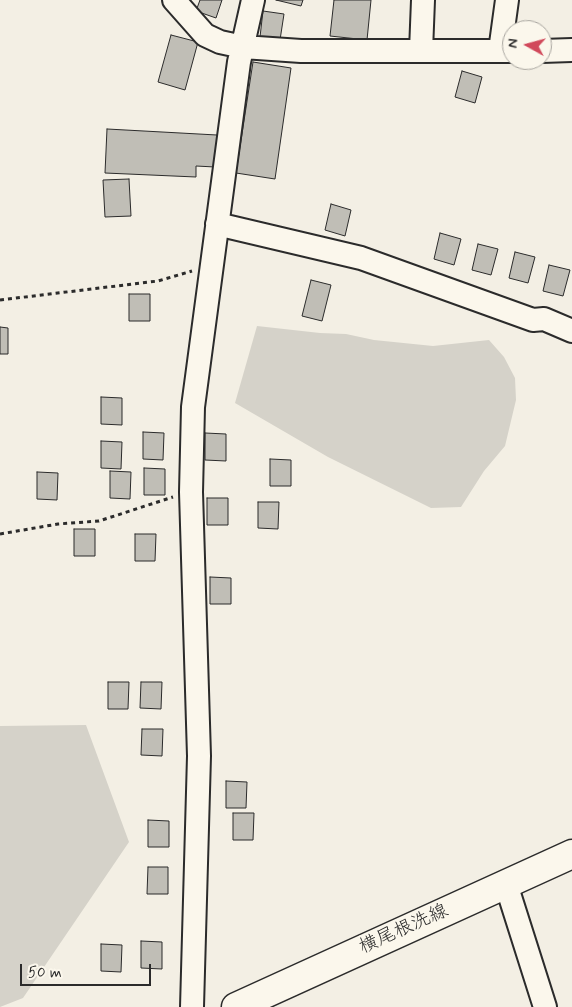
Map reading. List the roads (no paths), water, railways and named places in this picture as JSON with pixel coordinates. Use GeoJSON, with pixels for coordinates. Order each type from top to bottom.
{"type":"FeatureCollection","features":[{"type":"Feature","properties":{"kind":"main road","name":"横尾根洗線"},"geometry":{"type":"LineString","coordinates":[[236,1007],[565,857]]}},
{"type":"Feature","properties":{"kind":"street"},"geometry":{"type":"LineString","coordinates":[[174,0],[205,35],[220,42],[243,47],[301,51],[502,51]]}},
{"type":"Feature","properties":{"kind":"street"},"geometry":{"type":"LineString","coordinates":[[192,1007],[199,756],[191,492],[193,407],[239,62],[253,0]]}},
{"type":"Feature","properties":{"kind":"street"},"geometry":{"type":"LineString","coordinates":[[421,52],[423,0]]}},
{"type":"Feature","properties":{"kind":"street"},"geometry":{"type":"LineString","coordinates":[[507,0],[507,20]]}},
{"type":"Feature","properties":{"kind":"street"},"geometry":{"type":"LineString","coordinates":[[552,51],[572,50]]}},
{"type":"Feature","properties":{"kind":"street"},"geometry":{"type":"LineString","coordinates":[[217,224],[361,258],[533,320],[544,319],[572,330]]}},
{"type":"Feature","properties":{"kind":"street"},"geometry":{"type":"LineString","coordinates":[[506,884],[546,1007]]}}]}
